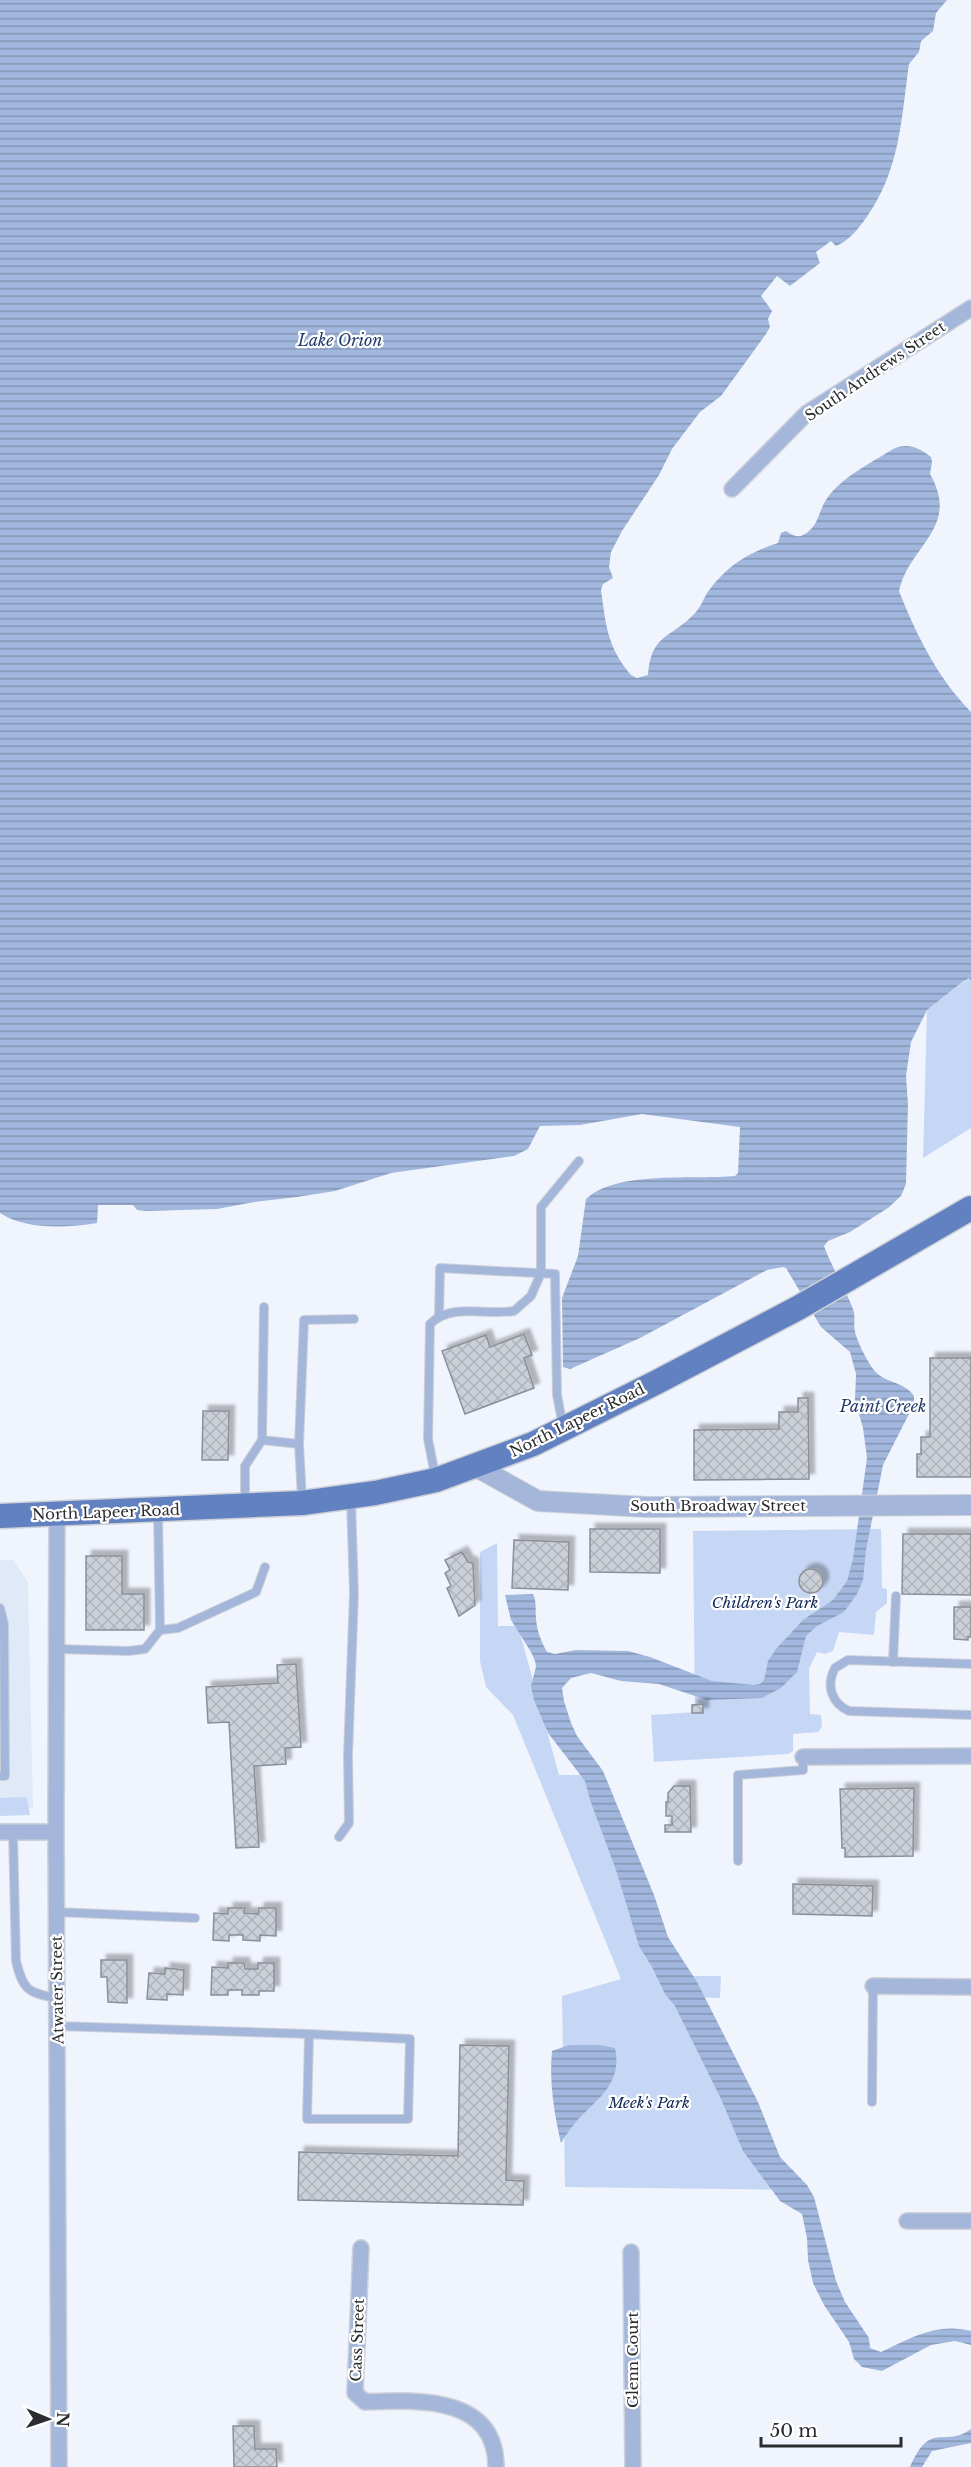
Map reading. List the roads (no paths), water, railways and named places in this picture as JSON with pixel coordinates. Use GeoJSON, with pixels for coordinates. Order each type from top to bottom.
{"type":"FeatureCollection","features":[{"type":"Feature","properties":{"kind":"main road","name":"North Lapeer Road"},"geometry":{"type":"LineString","coordinates":[[0,1516],[302,1503],[436,1480],[533,1444],[798,1308],[971,1208]]}},
{"type":"Feature","properties":{"kind":"street","name":"South Andrews Street"},"geometry":{"type":"LineString","coordinates":[[732,489],[807,413],[971,308]]}},
{"type":"Feature","properties":{"kind":"street","name":"South Broadway Street"},"geometry":{"type":"LineString","coordinates":[[475,1466],[538,1501],[647,1507],[971,1505]]}},
{"type":"Feature","properties":{"kind":"street","name":"Atwater Street"},"geometry":{"type":"LineString","coordinates":[[57,1514],[56,1912],[59,2467]]}},
{"type":"Feature","properties":{"kind":"street"},"geometry":{"type":"LineString","coordinates":[[803,1757],[971,1756]]}},
{"type":"Feature","properties":{"kind":"street"},"geometry":{"type":"LineString","coordinates":[[6,1832],[56,1832]]}},
{"type":"Feature","properties":{"kind":"street"},"geometry":{"type":"LineString","coordinates":[[873,1986],[971,1987]]}},
{"type":"Feature","properties":{"kind":"street"},"geometry":{"type":"LineString","coordinates":[[908,2221],[971,2221]]}},
{"type":"Feature","properties":{"kind":"street","name":"Cass Street"},"geometry":{"type":"LineString","coordinates":[[361,2248],[355,2393],[365,2402],[449,2404],[479,2421],[496,2450],[496,2467]]}},
{"type":"Feature","properties":{"kind":"street","name":"Glenn Court"},"geometry":{"type":"LineString","coordinates":[[631,2252],[633,2467]]}},
{"type":"Feature","properties":{"kind":"lane"},"geometry":{"type":"LineString","coordinates":[[436,1480],[428,1439],[430,1324],[438,1316],[450,1312],[514,1311],[531,1296],[541,1273],[541,1207],[579,1161]]}},
{"type":"Feature","properties":{"kind":"lane"},"geometry":{"type":"LineString","coordinates":[[438,1316],[440,1268],[555,1274],[557,1395],[564,1427]]}},
{"type":"Feature","properties":{"kind":"lane"},"geometry":{"type":"LineString","coordinates":[[246,1506],[245,1466],[261,1440],[264,1307]]}},
{"type":"Feature","properties":{"kind":"lane"},"geometry":{"type":"LineString","coordinates":[[302,1503],[299,1444],[304,1320],[354,1319]]}},
{"type":"Feature","properties":{"kind":"lane"},"geometry":{"type":"LineString","coordinates":[[261,1440],[299,1444]]}},
{"type":"Feature","properties":{"kind":"lane"},"geometry":{"type":"LineString","coordinates":[[339,1837],[349,1823],[348,1755],[354,1593],[351,1496]]}},
{"type":"Feature","properties":{"kind":"lane"},"geometry":{"type":"LineString","coordinates":[[57,1649],[128,1651],[145,1649],[160,1630],[158,1509]]}},
{"type":"Feature","properties":{"kind":"lane"},"geometry":{"type":"LineString","coordinates":[[160,1630],[178,1628],[256,1592],[265,1568]]}},
{"type":"Feature","properties":{"kind":"lane"},"geometry":{"type":"LineString","coordinates":[[893,1662],[896,1596]]}},
{"type":"Feature","properties":{"kind":"lane"},"geometry":{"type":"LineString","coordinates":[[0,1608],[4,1624],[5,1776],[0,1776]]}},
{"type":"Feature","properties":{"kind":"lane"},"geometry":{"type":"LineString","coordinates":[[971,1664],[849,1660],[842,1663],[831,1675],[830,1684],[835,1701],[849,1711],[971,1715]]}},
{"type":"Feature","properties":{"kind":"lane"},"geometry":{"type":"LineString","coordinates":[[738,1861],[738,1775],[803,1770],[803,1757]]}},
{"type":"Feature","properties":{"kind":"lane"},"geometry":{"type":"LineString","coordinates":[[6,1832],[16,1961],[20,1977],[26,1989],[36,1995],[57,1998]]}},
{"type":"Feature","properties":{"kind":"lane"},"geometry":{"type":"LineString","coordinates":[[56,1912],[195,1918]]}},
{"type":"Feature","properties":{"kind":"lane"},"geometry":{"type":"LineString","coordinates":[[872,2102],[873,1986]]}},
{"type":"Feature","properties":{"kind":"lane"},"geometry":{"type":"LineString","coordinates":[[57,2026],[309,2034],[410,2039],[408,2119],[307,2119],[309,2034]]}},
{"type":"Feature","properties":{"kind":"water","name":"Lake Orion"},"geometry":{"type":"Polygon","coordinates":[[[0,0],[947,0],[936,13],[933,31],[921,41],[919,52],[909,64],[897,144],[886,182],[877,200],[849,238],[836,246],[831,241],[816,252],[820,263],[790,286],[777,276],[761,296],[772,311],[768,319],[770,327],[721,396],[700,412],[672,449],[659,475],[611,552],[609,567],[613,578],[603,584],[601,590],[606,625],[617,655],[631,675],[637,678],[648,675],[653,651],[658,644],[695,613],[710,589],[732,566],[749,555],[778,543],[781,533],[786,531],[799,536],[808,532],[815,524],[826,500],[840,484],[893,449],[903,446],[913,447],[931,457],[930,474],[938,493],[940,509],[930,536],[904,575],[899,591],[929,655],[948,685],[971,712],[971,981],[969,978],[964,981],[927,1010],[911,1042],[906,1076],[908,1104],[906,1184],[901,1196],[888,1208],[850,1232],[828,1241],[824,1246],[853,1309],[855,1332],[868,1361],[877,1374],[910,1391],[914,1396],[914,1404],[883,1465],[866,1550],[863,1580],[857,1594],[844,1612],[817,1626],[806,1636],[797,1672],[781,1688],[762,1698],[707,1700],[659,1684],[621,1681],[591,1673],[571,1678],[562,1688],[571,1723],[577,1736],[603,1771],[654,1895],[668,1937],[697,1982],[758,2102],[780,2157],[807,2185],[814,2197],[836,2281],[845,2302],[869,2338],[870,2348],[881,2352],[924,2333],[947,2329],[971,2331],[971,2345],[955,2341],[931,2345],[882,2371],[862,2367],[854,2359],[849,2342],[824,2305],[813,2283],[802,2214],[780,2201],[743,2151],[721,2099],[675,2006],[665,1994],[639,1946],[585,1781],[548,1733],[534,1700],[531,1686],[536,1667],[535,1661],[511,1620],[505,1595],[533,1594],[537,1628],[547,1652],[555,1654],[576,1650],[628,1651],[712,1681],[754,1685],[764,1680],[768,1661],[776,1649],[803,1620],[833,1600],[847,1581],[853,1559],[867,1458],[863,1428],[855,1400],[856,1374],[850,1352],[821,1327],[786,1268],[767,1270],[640,1338],[570,1369],[563,1367],[562,1298],[578,1256],[586,1199],[600,1190],[636,1180],[735,1176],[738,1173],[740,1127],[642,1114],[580,1125],[540,1126],[528,1149],[514,1156],[391,1173],[335,1191],[297,1197],[217,1209],[146,1211],[137,1210],[133,1205],[98,1205],[97,1223],[72,1226],[34,1225],[10,1219],[0,1213],[0,0]]]}},
{"type":"Feature","properties":{"kind":"water"},"geometry":{"type":"Polygon","coordinates":[[[569,2045],[600,2045],[615,2048],[616,2061],[615,2072],[606,2090],[575,2123],[561,2143],[553,2097],[552,2051],[569,2045]]]}},
{"type":"Feature","properties":{"kind":"water"},"geometry":{"type":"Polygon","coordinates":[[[971,2429],[971,2443],[932,2451],[922,2467],[910,2467],[924,2444],[931,2439],[953,2437],[971,2429]]]}},
{"type":"Feature","properties":{"kind":"water label","name":"Paint Creek"},"geometry":{"type":"Point","coordinates":[883,1406]}},
{"type":"Feature","properties":{"kind":"park label","name":"Children's Park"},"geometry":{"type":"Point","coordinates":[765,1602]}},
{"type":"Feature","properties":{"kind":"park label","name":"Meek's Park"},"geometry":{"type":"Point","coordinates":[649,2102]}}]}
